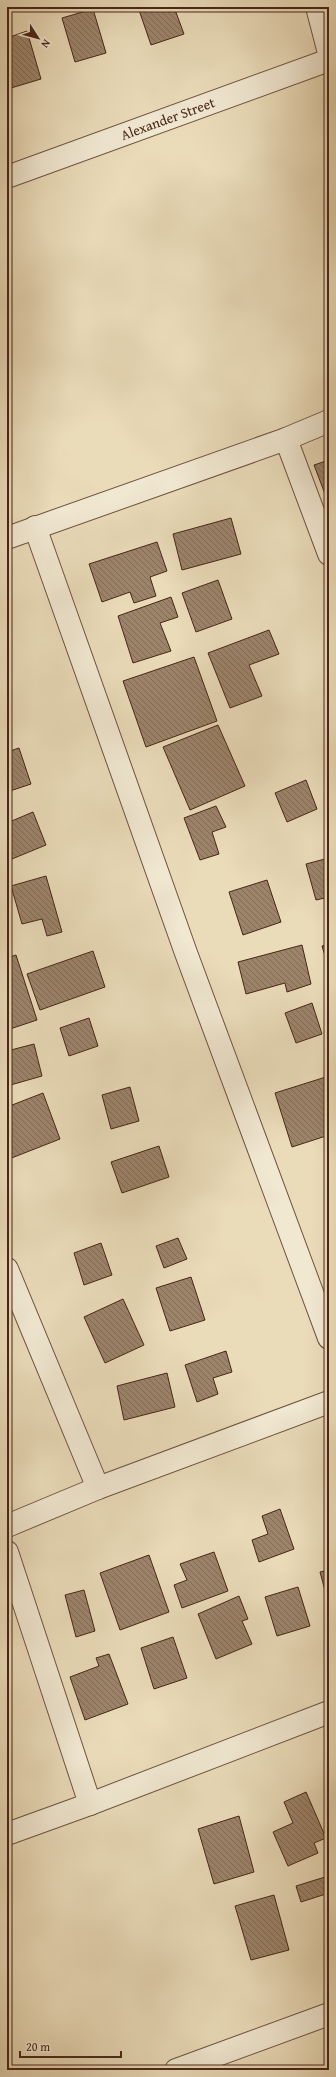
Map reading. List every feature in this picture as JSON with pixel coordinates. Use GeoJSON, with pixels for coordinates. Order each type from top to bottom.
{"type":"FeatureCollection","features":[{"type":"Feature","properties":{"kind":"street"},"geometry":{"type":"LineString","coordinates":[[317,7],[329,53]]}},
{"type":"Feature","properties":{"kind":"street","name":"Alexander Street"},"geometry":{"type":"LineString","coordinates":[[7,177],[329,60]]}},
{"type":"Feature","properties":{"kind":"street"},"geometry":{"type":"LineString","coordinates":[[7,538],[286,439],[329,421]]}},
{"type":"Feature","properties":{"kind":"street"},"geometry":{"type":"LineString","coordinates":[[286,439],[329,554]]}},
{"type":"Feature","properties":{"kind":"street"},"geometry":{"type":"LineString","coordinates":[[35,527],[183,945],[329,1338]]}},
{"type":"Feature","properties":{"kind":"street"},"geometry":{"type":"LineString","coordinates":[[7,1269],[98,1488]]}},
{"type":"Feature","properties":{"kind":"street"},"geometry":{"type":"LineString","coordinates":[[7,1526],[98,1488],[329,1402]]}},
{"type":"Feature","properties":{"kind":"street"},"geometry":{"type":"LineString","coordinates":[[7,1552],[90,1804]]}},
{"type":"Feature","properties":{"kind":"street"},"geometry":{"type":"LineString","coordinates":[[7,1834],[90,1804],[329,1712]]}},
{"type":"Feature","properties":{"kind":"street"},"geometry":{"type":"LineString","coordinates":[[176,2070],[329,2014]]}},
{"type":"Feature","properties":{"kind":"building"},"geometry":{"type":"Polygon","coordinates":[[[149,7],[174,7],[184,34],[151,45],[139,10],[149,7]]]}},
{"type":"Feature","properties":{"kind":"building"},"geometry":{"type":"Polygon","coordinates":[[[93,9],[106,53],[75,62],[62,18],[93,9]]]}},
{"type":"Feature","properties":{"kind":"building"},"geometry":{"type":"Polygon","coordinates":[[[27,31],[41,79],[11,88],[7,73],[7,38],[27,31]]]}},
{"type":"Feature","properties":{"kind":"building"},"geometry":{"type":"Polygon","coordinates":[[[329,460],[329,493],[325,494],[314,465],[329,460]]]}},
{"type":"Feature","properties":{"kind":"building"},"geometry":{"type":"Polygon","coordinates":[[[231,518],[241,554],[182,570],[173,534],[231,518]]]}},
{"type":"Feature","properties":{"kind":"building"},"geometry":{"type":"Polygon","coordinates":[[[157,542],[167,571],[150,577],[156,596],[134,603],[130,592],[102,602],[89,564],[157,542]]]}},
{"type":"Feature","properties":{"kind":"building"},"geometry":{"type":"Polygon","coordinates":[[[218,580],[232,619],[196,632],[182,593],[218,580]]]}},
{"type":"Feature","properties":{"kind":"building"},"geometry":{"type":"Polygon","coordinates":[[[171,597],[178,617],[160,623],[171,651],[133,663],[118,616],[171,597]]]}},
{"type":"Feature","properties":{"kind":"building"},"geometry":{"type":"Polygon","coordinates":[[[269,630],[279,654],[249,665],[262,696],[230,708],[208,653],[269,630]]]}},
{"type":"Feature","properties":{"kind":"building"},"geometry":{"type":"Polygon","coordinates":[[[194,657],[217,721],[146,747],[123,681],[194,657]]]}},
{"type":"Feature","properties":{"kind":"building"},"geometry":{"type":"Polygon","coordinates":[[[218,725],[245,786],[190,810],[163,747],[218,725]]]}},
{"type":"Feature","properties":{"kind":"building"},"geometry":{"type":"Polygon","coordinates":[[[19,748],[31,784],[7,792],[7,752],[19,748]]]}},
{"type":"Feature","properties":{"kind":"building"},"geometry":{"type":"Polygon","coordinates":[[[306,780],[317,809],[287,822],[275,793],[306,780]]]}},
{"type":"Feature","properties":{"kind":"building"},"geometry":{"type":"Polygon","coordinates":[[[216,806],[226,827],[212,832],[219,854],[200,860],[184,818],[216,806]]]}},
{"type":"Feature","properties":{"kind":"building"},"geometry":{"type":"Polygon","coordinates":[[[33,812],[46,845],[7,861],[7,823],[33,812]]]}},
{"type":"Feature","properties":{"kind":"building"},"geometry":{"type":"Polygon","coordinates":[[[325,859],[329,872],[329,897],[316,900],[306,864],[325,859]]]}},
{"type":"Feature","properties":{"kind":"building"},"geometry":{"type":"Polygon","coordinates":[[[46,876],[62,932],[47,936],[42,919],[22,924],[11,886],[46,876]]]}},
{"type":"Feature","properties":{"kind":"building"},"geometry":{"type":"Polygon","coordinates":[[[267,880],[281,922],[243,935],[229,892],[267,880]]]}},
{"type":"Feature","properties":{"kind":"building"},"geometry":{"type":"Polygon","coordinates":[[[329,944],[329,969],[322,946],[329,944]]]}},
{"type":"Feature","properties":{"kind":"building"},"geometry":{"type":"Polygon","coordinates":[[[302,945],[311,984],[287,992],[285,983],[246,994],[238,962],[302,945]]]}},
{"type":"Feature","properties":{"kind":"building"},"geometry":{"type":"Polygon","coordinates":[[[93,951],[105,987],[40,1010],[27,974],[93,951]]]}},
{"type":"Feature","properties":{"kind":"building"},"geometry":{"type":"Polygon","coordinates":[[[16,955],[37,1020],[7,1030],[7,958],[16,955]]]}},
{"type":"Feature","properties":{"kind":"building"},"geometry":{"type":"Polygon","coordinates":[[[312,1003],[322,1034],[296,1043],[285,1013],[312,1003]]]}},
{"type":"Feature","properties":{"kind":"building"},"geometry":{"type":"Polygon","coordinates":[[[89,1018],[98,1046],[69,1056],[60,1028],[89,1018]]]}},
{"type":"Feature","properties":{"kind":"building"},"geometry":{"type":"Polygon","coordinates":[[[34,1044],[42,1076],[7,1086],[7,1051],[34,1044]]]}},
{"type":"Feature","properties":{"kind":"building"},"geometry":{"type":"Polygon","coordinates":[[[329,1076],[329,1135],[292,1147],[275,1093],[329,1076]]]}},
{"type":"Feature","properties":{"kind":"building"},"geometry":{"type":"Polygon","coordinates":[[[130,1087],[139,1121],[111,1129],[102,1095],[130,1087]]]}},
{"type":"Feature","properties":{"kind":"building"},"geometry":{"type":"Polygon","coordinates":[[[43,1093],[60,1139],[9,1159],[7,1154],[7,1107],[43,1093]]]}},
{"type":"Feature","properties":{"kind":"building"},"geometry":{"type":"Polygon","coordinates":[[[159,1146],[169,1177],[122,1193],[111,1162],[159,1146]]]}},
{"type":"Feature","properties":{"kind":"building"},"geometry":{"type":"Polygon","coordinates":[[[178,1238],[187,1259],[164,1268],[156,1246],[178,1238]]]}},
{"type":"Feature","properties":{"kind":"building"},"geometry":{"type":"Polygon","coordinates":[[[101,1243],[112,1275],[84,1285],[74,1253],[101,1243]]]}},
{"type":"Feature","properties":{"kind":"building"},"geometry":{"type":"Polygon","coordinates":[[[191,1277],[205,1320],[170,1331],[156,1288],[191,1277]]]}},
{"type":"Feature","properties":{"kind":"building"},"geometry":{"type":"Polygon","coordinates":[[[123,1299],[144,1345],[105,1363],[84,1317],[123,1299]]]}},
{"type":"Feature","properties":{"kind":"building"},"geometry":{"type":"Polygon","coordinates":[[[226,1351],[232,1372],[213,1378],[218,1394],[197,1402],[185,1365],[226,1351]]]}},
{"type":"Feature","properties":{"kind":"building"},"geometry":{"type":"Polygon","coordinates":[[[167,1373],[175,1407],[124,1420],[117,1386],[167,1373]]]}},
{"type":"Feature","properties":{"kind":"building"},"geometry":{"type":"Polygon","coordinates":[[[280,1509],[294,1549],[259,1562],[252,1540],[268,1534],[262,1516],[280,1509]]]}},
{"type":"Feature","properties":{"kind":"building"},"geometry":{"type":"Polygon","coordinates":[[[214,1552],[228,1591],[182,1608],[174,1585],[187,1580],[180,1564],[214,1552]]]}},
{"type":"Feature","properties":{"kind":"building"},"geometry":{"type":"Polygon","coordinates":[[[149,1555],[169,1612],[120,1630],[100,1573],[149,1555]]]}},
{"type":"Feature","properties":{"kind":"building"},"geometry":{"type":"Polygon","coordinates":[[[329,1570],[329,1605],[320,1572],[329,1570]]]}},
{"type":"Feature","properties":{"kind":"building"},"geometry":{"type":"Polygon","coordinates":[[[298,1587],[310,1626],[277,1636],[265,1597],[298,1587]]]}},
{"type":"Feature","properties":{"kind":"building"},"geometry":{"type":"Polygon","coordinates":[[[84,1590],[95,1631],[76,1637],[65,1595],[84,1590]]]}},
{"type":"Feature","properties":{"kind":"building"},"geometry":{"type":"Polygon","coordinates":[[[239,1596],[248,1619],[242,1621],[252,1644],[216,1659],[198,1614],[239,1596]]]}},
{"type":"Feature","properties":{"kind":"building"},"geometry":{"type":"Polygon","coordinates":[[[173,1637],[187,1678],[154,1689],[141,1648],[173,1637]]]}},
{"type":"Feature","properties":{"kind":"building"},"geometry":{"type":"Polygon","coordinates":[[[109,1654],[128,1704],[85,1720],[70,1677],[99,1666],[96,1658],[109,1654]]]}},
{"type":"Feature","properties":{"kind":"building"},"geometry":{"type":"Polygon","coordinates":[[[306,1792],[326,1838],[314,1843],[318,1853],[288,1866],[273,1832],[293,1823],[284,1802],[306,1792]]]}},
{"type":"Feature","properties":{"kind":"building"},"geometry":{"type":"Polygon","coordinates":[[[239,1816],[254,1872],[214,1884],[198,1829],[239,1816]]]}},
{"type":"Feature","properties":{"kind":"building"},"geometry":{"type":"Polygon","coordinates":[[[325,1877],[329,1893],[301,1902],[296,1886],[325,1877]]]}},
{"type":"Feature","properties":{"kind":"building"},"geometry":{"type":"Polygon","coordinates":[[[274,1895],[289,1950],[251,1960],[235,1906],[274,1895]]]}}]}
